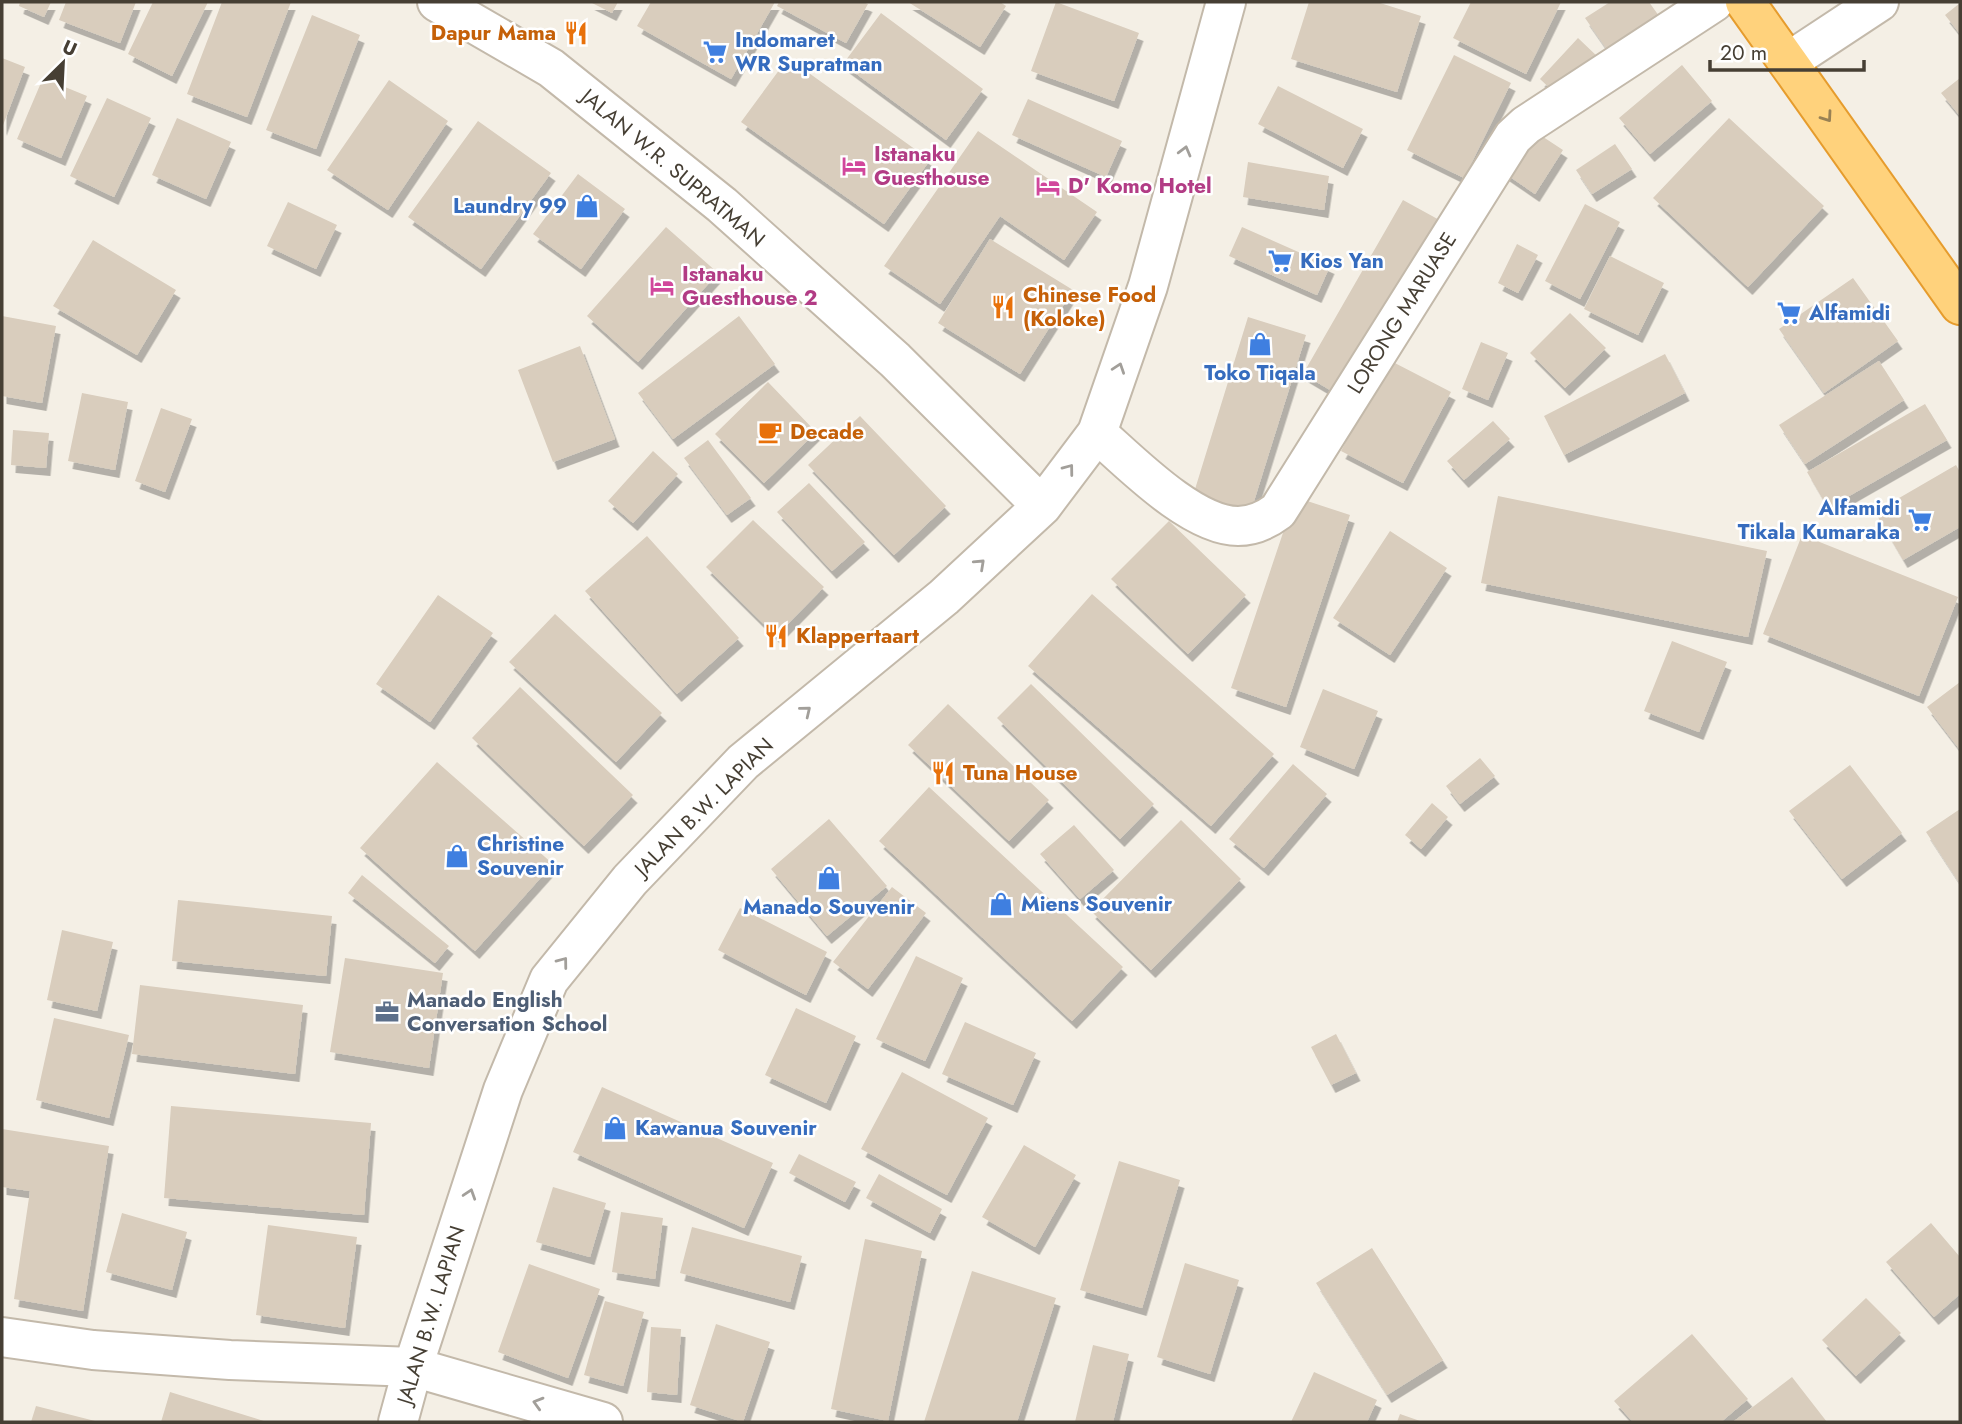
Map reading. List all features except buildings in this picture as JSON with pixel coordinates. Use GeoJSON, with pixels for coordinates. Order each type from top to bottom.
{"type":"FeatureCollection","features":[{"type":"Feature","properties":{"kind":"highway"},"geometry":{"type":"LineString","coordinates":[[1745,2],[1960,305]]}},
{"type":"Feature","properties":{"kind":"street","name":"JALAN W.R. SUPRATMAN"},"geometry":{"type":"LineString","coordinates":[[437,2],[551,68],[722,205],[895,360],[1042,506]]}},
{"type":"Feature","properties":{"kind":"street","name":"JALAN B.W. LAPIAN"},"geometry":{"type":"LineString","coordinates":[[398,1422],[413,1367],[503,1090],[549,980],[630,880],[743,762],[944,597],[1042,506],[1097,433],[1148,286],[1226,2]]}},
{"type":"Feature","properties":{"kind":"street","name":"LORONG MARUASE"},"geometry":{"type":"LineString","coordinates":[[1097,433],[1173,499],[1214,521],[1238,526],[1263,522],[1278,512],[1513,136],[1525,125],[1714,2]]}},
{"type":"Feature","properties":{"kind":"street"},"geometry":{"type":"LineString","coordinates":[[1788,62],[1879,2]]}},
{"type":"Feature","properties":{"kind":"street"},"geometry":{"type":"LineString","coordinates":[[2,1337],[93,1350],[230,1360],[413,1367],[603,1422]]}},
{"type":"Feature","properties":{"kind":"place","name":"Dapur Mama"},"geometry":{"type":"Point","coordinates":[576,33]}},
{"type":"Feature","properties":{"kind":"place","name":"Indomaret WR Supratman"},"geometry":{"type":"Point","coordinates":[715,52]}},
{"type":"Feature","properties":{"kind":"place","name":"Istanaku Guesthouse"},"geometry":{"type":"Point","coordinates":[854,166]}},
{"type":"Feature","properties":{"kind":"place","name":"D' Komo Hotel"},"geometry":{"type":"Point","coordinates":[1048,186]}},
{"type":"Feature","properties":{"kind":"place","name":"Laundry 99"},"geometry":{"type":"Point","coordinates":[587,206]}},
{"type":"Feature","properties":{"kind":"place","name":"Kios Yan"},"geometry":{"type":"Point","coordinates":[1280,261]}},
{"type":"Feature","properties":{"kind":"place","name":"Istanaku Guesthouse 2"},"geometry":{"type":"Point","coordinates":[662,286]}},
{"type":"Feature","properties":{"kind":"place","name":"Chinese Food (Koloke)"},"geometry":{"type":"Point","coordinates":[1003,307]}},
{"type":"Feature","properties":{"kind":"place","name":"Alfamidi"},"geometry":{"type":"Point","coordinates":[1789,313]}},
{"type":"Feature","properties":{"kind":"place","name":"Toko Tiqala"},"geometry":{"type":"Point","coordinates":[1260,344]}},
{"type":"Feature","properties":{"kind":"place","name":"Decade"},"geometry":{"type":"Point","coordinates":[770,432]}},
{"type":"Feature","properties":{"kind":"place","name":"Alfamidi Tikala Kumaraka"},"geometry":{"type":"Point","coordinates":[1920,520]}},
{"type":"Feature","properties":{"kind":"place","name":"Klappertaart"},"geometry":{"type":"Point","coordinates":[776,636]}},
{"type":"Feature","properties":{"kind":"place","name":"Tuna House"},"geometry":{"type":"Point","coordinates":[943,773]}},
{"type":"Feature","properties":{"kind":"place","name":"Christine Souvenir"},"geometry":{"type":"Point","coordinates":[457,856]}},
{"type":"Feature","properties":{"kind":"place","name":"Manado Souvenir"},"geometry":{"type":"Point","coordinates":[829,878]}},
{"type":"Feature","properties":{"kind":"place","name":"Miens Souvenir"},"geometry":{"type":"Point","coordinates":[1001,904]}},
{"type":"Feature","properties":{"kind":"place","name":"Manado English Conversation School"},"geometry":{"type":"Point","coordinates":[387,1012]}},
{"type":"Feature","properties":{"kind":"place","name":"Kawanua Souvenir"},"geometry":{"type":"Point","coordinates":[615,1128]}}]}
